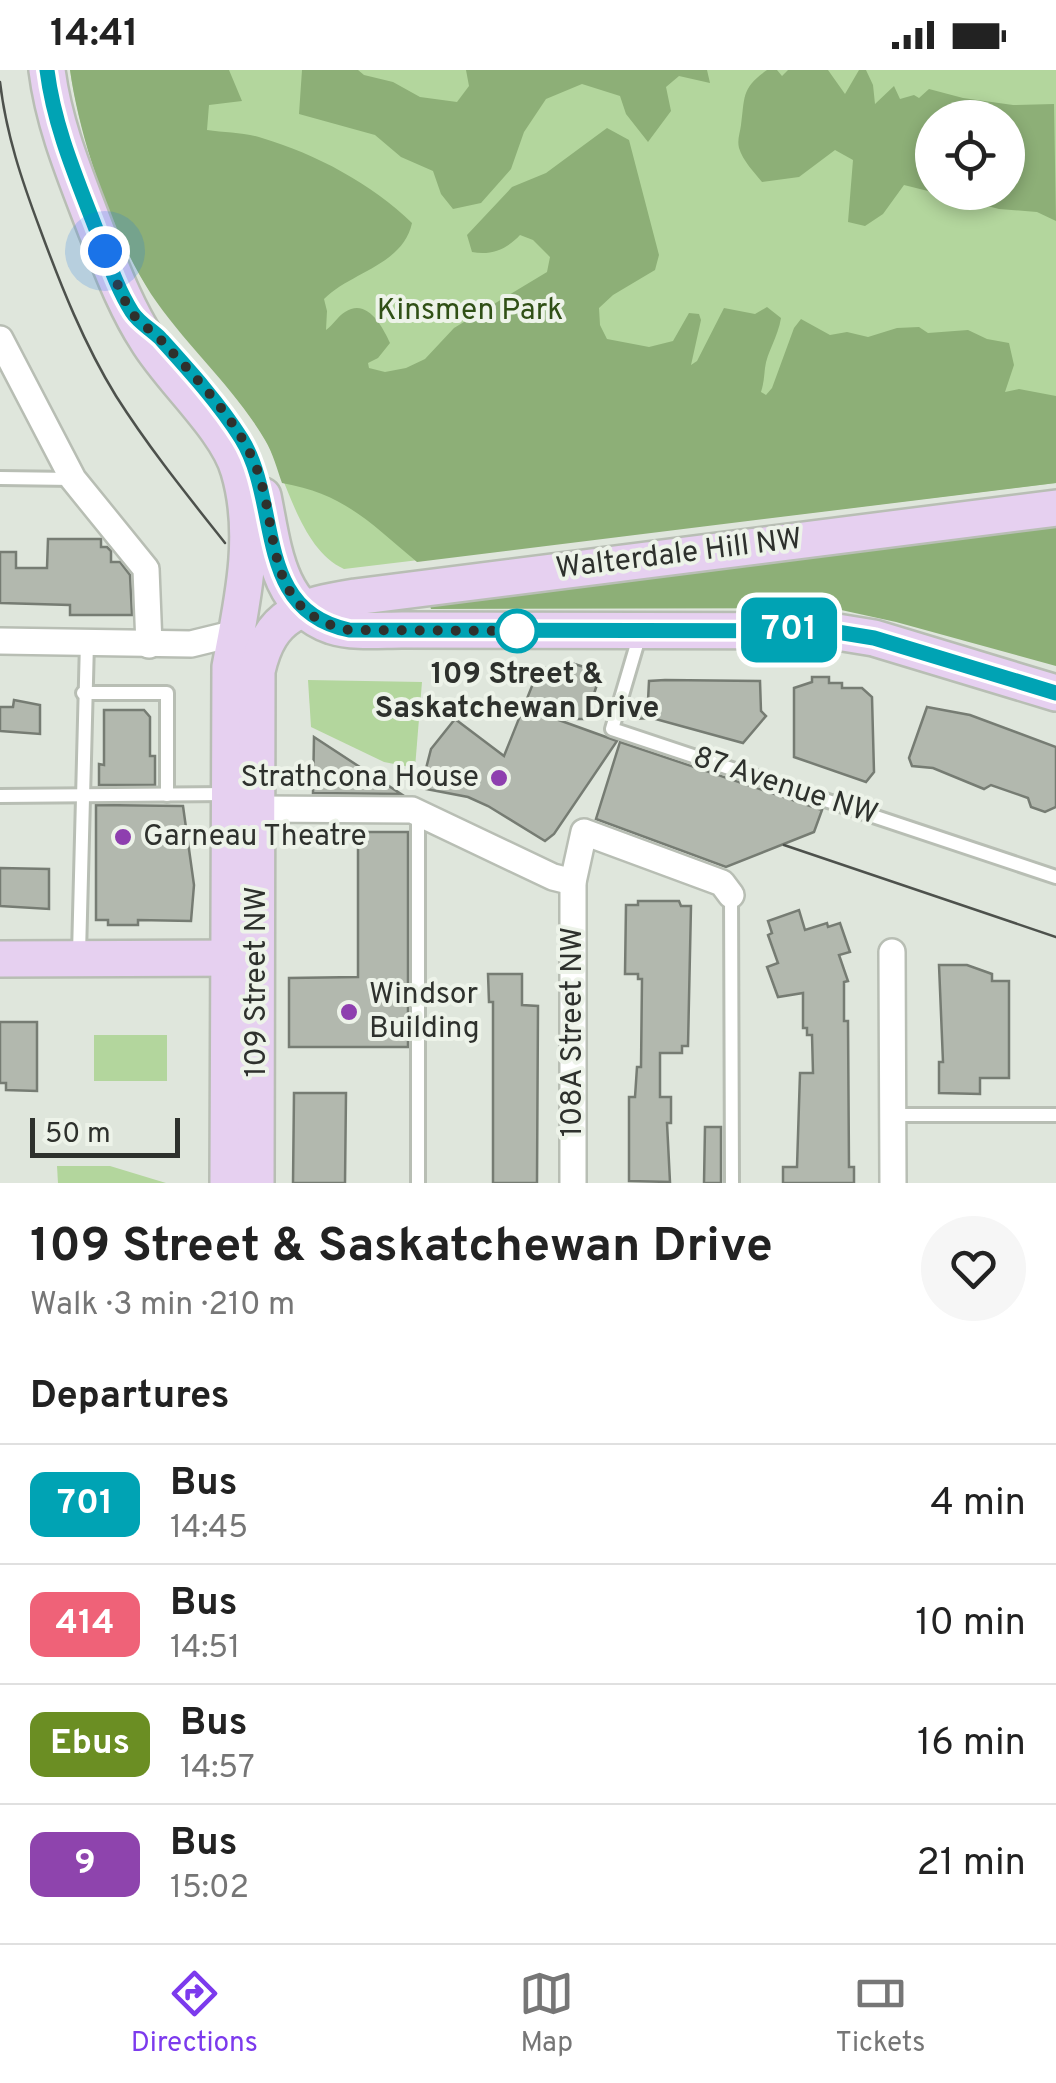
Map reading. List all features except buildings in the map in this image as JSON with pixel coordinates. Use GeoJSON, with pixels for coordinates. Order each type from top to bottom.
{"type":"FeatureCollection","features":[{"type":"Feature","properties":{"kind":"main road","name":"109 Street NW"},"geometry":{"type":"LineString","coordinates":[[46,70],[68,157],[117,282],[147,341],[229,448],[238,466],[246,516],[246,563],[243,608],[230,666],[243,802],[243,958],[256,1183]]}},
{"type":"Feature","properties":{"kind":"main road","name":"109 Street NW"},"geometry":{"type":"LineString","coordinates":[[134,316],[157,336],[241,438],[255,464],[270,539],[284,583],[304,610],[278,624],[262,649],[243,802]]}},
{"type":"Feature","properties":{"kind":"main road","name":"Walterdale Hill NW"},"geometry":{"type":"LineString","coordinates":[[304,610],[332,600],[382,593],[1056,508]]}},
{"type":"Feature","properties":{"kind":"main road"},"geometry":{"type":"LineString","coordinates":[[304,610],[332,626],[349,630],[850,633],[1056,693]]}},
{"type":"Feature","properties":{"kind":"main road","name":"109 Street NW"},"geometry":{"type":"LineString","coordinates":[[228,1183],[243,958]]}},
{"type":"Feature","properties":{"kind":"main road"},"geometry":{"type":"LineString","coordinates":[[0,959],[243,958]]}},
{"type":"Feature","properties":{"kind":"street"},"geometry":{"type":"LineString","coordinates":[[0,339],[73,478],[146,569],[149,644]]}},
{"type":"Feature","properties":{"kind":"street"},"geometry":{"type":"LineString","coordinates":[[0,641],[190,644],[236,633]]}},
{"type":"Feature","properties":{"kind":"street"},"geometry":{"type":"LineString","coordinates":[[243,802],[412,810],[553,877],[573,882]]}},
{"type":"Feature","properties":{"kind":"street","name":"108A Street NW"},"geometry":{"type":"LineString","coordinates":[[573,1183],[573,882],[584,832],[722,883],[731,895]]}},
{"type":"Feature","properties":{"kind":"street"},"geometry":{"type":"LineString","coordinates":[[892,952],[893,1183]]}},
{"type":"Feature","properties":{"kind":"lane"},"geometry":{"type":"LineString","coordinates":[[0,478],[73,478]]}},
{"type":"Feature","properties":{"kind":"lane","name":"87 Avenue NW"},"geometry":{"type":"LineString","coordinates":[[641,631],[612,729],[1056,877]]}},
{"type":"Feature","properties":{"kind":"lane"},"geometry":{"type":"LineString","coordinates":[[79,960],[87,642]]}},
{"type":"Feature","properties":{"kind":"lane"},"geometry":{"type":"LineString","coordinates":[[84,693],[167,693],[167,795]]}},
{"type":"Feature","properties":{"kind":"lane"},"geometry":{"type":"LineString","coordinates":[[0,796],[167,795],[243,802]]}},
{"type":"Feature","properties":{"kind":"lane"},"geometry":{"type":"LineString","coordinates":[[418,812],[418,1183]]}},
{"type":"Feature","properties":{"kind":"lane"},"geometry":{"type":"LineString","coordinates":[[731,895],[732,1183]]}},
{"type":"Feature","properties":{"kind":"lane"},"geometry":{"type":"LineString","coordinates":[[893,1116],[1056,1115]]}},
{"type":"Feature","properties":{"kind":"green space","name":"Kinsmen Park"},"geometry":{"type":"Polygon","coordinates":[[[70,70],[1056,70],[1056,483],[344,569],[316,546],[306,530],[255,423],[167,315],[139,274],[112,218],[90,157],[70,70]]]}},
{"type":"Feature","properties":{"kind":"green space"},"geometry":{"type":"Polygon","coordinates":[[[70,70],[229,70],[242,101],[209,105],[207,130],[255,136],[323,162],[361,183],[412,223],[398,249],[324,299],[326,330],[353,308],[367,311],[378,322],[390,343],[378,358],[368,363],[369,368],[385,372],[425,359],[454,328],[547,272],[550,257],[533,240],[520,235],[498,250],[479,253],[472,252],[467,235],[512,187],[546,173],[607,128],[629,140],[659,255],[655,270],[599,308],[600,325],[607,339],[649,347],[673,341],[689,313],[699,314],[691,365],[697,361],[724,308],[755,314],[767,307],[781,318],[766,362],[761,392],[766,395],[801,319],[830,335],[847,332],[868,337],[897,328],[919,327],[928,333],[968,330],[1009,343],[1014,365],[1005,392],[1019,389],[1056,396],[1056,483],[417,562],[356,512],[323,494],[282,483],[270,450],[253,421],[164,313],[123,243],[81,126],[70,70]]]}},
{"type":"Feature","properties":{"kind":"green space"},"geometry":{"type":"Polygon","coordinates":[[[302,70],[358,70],[420,97],[457,102],[469,86],[466,70],[707,70],[710,83],[679,76],[666,87],[671,111],[648,142],[626,114],[620,96],[582,84],[546,99],[524,132],[511,169],[481,203],[453,209],[441,194],[433,171],[401,157],[375,135],[299,114],[302,70]]]}},
{"type":"Feature","properties":{"kind":"green space"},"geometry":{"type":"Polygon","coordinates":[[[767,70],[777,70],[782,76],[788,70],[828,70],[845,94],[859,70],[866,70],[875,104],[894,86],[900,99],[914,95],[919,98],[929,89],[977,100],[915,100],[915,188],[904,185],[883,214],[865,226],[848,222],[853,160],[835,150],[799,177],[762,182],[743,157],[738,142],[746,94],[767,70]]]}},
{"type":"Feature","properties":{"kind":"green space"},"geometry":{"type":"Polygon","coordinates":[[[1054,104],[1056,221],[1037,212],[1012,210],[1025,210],[1025,105],[1054,104]]]}},
{"type":"Feature","properties":{"kind":"green space"},"geometry":{"type":"Polygon","coordinates":[[[1056,514],[1056,666],[832,608],[431,609],[428,600],[1056,514]]]}},
{"type":"Feature","properties":{"kind":"green space"},"geometry":{"type":"Polygon","coordinates":[[[308,680],[422,682],[415,768],[384,762],[311,727],[308,680]]]}},
{"type":"Feature","properties":{"kind":"green space"},"geometry":{"type":"Polygon","coordinates":[[[94,1035],[167,1035],[167,1081],[94,1081],[94,1035]]]}},
{"type":"Feature","properties":{"kind":"green space"},"geometry":{"type":"Polygon","coordinates":[[[57,1166],[110,1166],[166,1183],[58,1183],[57,1166]]]}},
{"type":"Feature","properties":{"kind":"tram line"},"geometry":{"type":"LineString","coordinates":[[0,82],[21,175],[83,335],[129,415],[225,543]]}},
{"type":"Feature","properties":{"kind":"tram line"},"geometry":{"type":"LineString","coordinates":[[784,845],[1056,937]]}},
{"type":"Feature","properties":{"kind":"bus line","name":"701"},"geometry":{"type":"LineString","coordinates":[[47,70],[57,124],[117,282],[134,316],[157,336],[241,438],[255,464],[270,539],[284,583],[304,610],[332,626],[349,630],[850,633],[1056,693]]}},
{"type":"Feature","properties":{"kind":"place","name":"109 Street & Saskatchewan Drive"},"geometry":{"type":"Point","coordinates":[517,631]}},
{"type":"Feature","properties":{"kind":"place","name":"Strathcona House"},"geometry":{"type":"Point","coordinates":[499,778]}},
{"type":"Feature","properties":{"kind":"place","name":"Garneau Theatre"},"geometry":{"type":"Point","coordinates":[123,837]}},
{"type":"Feature","properties":{"kind":"place","name":"Windsor Building"},"geometry":{"type":"Point","coordinates":[349,1012]}},
{"type":"Feature","properties":{"kind":"route"},"geometry":{"type":"LineString","coordinates":[[105,251],[134,316],[157,336],[241,438],[255,464],[270,539],[284,583],[304,610],[332,626],[349,630],[517,631]]}}]}
